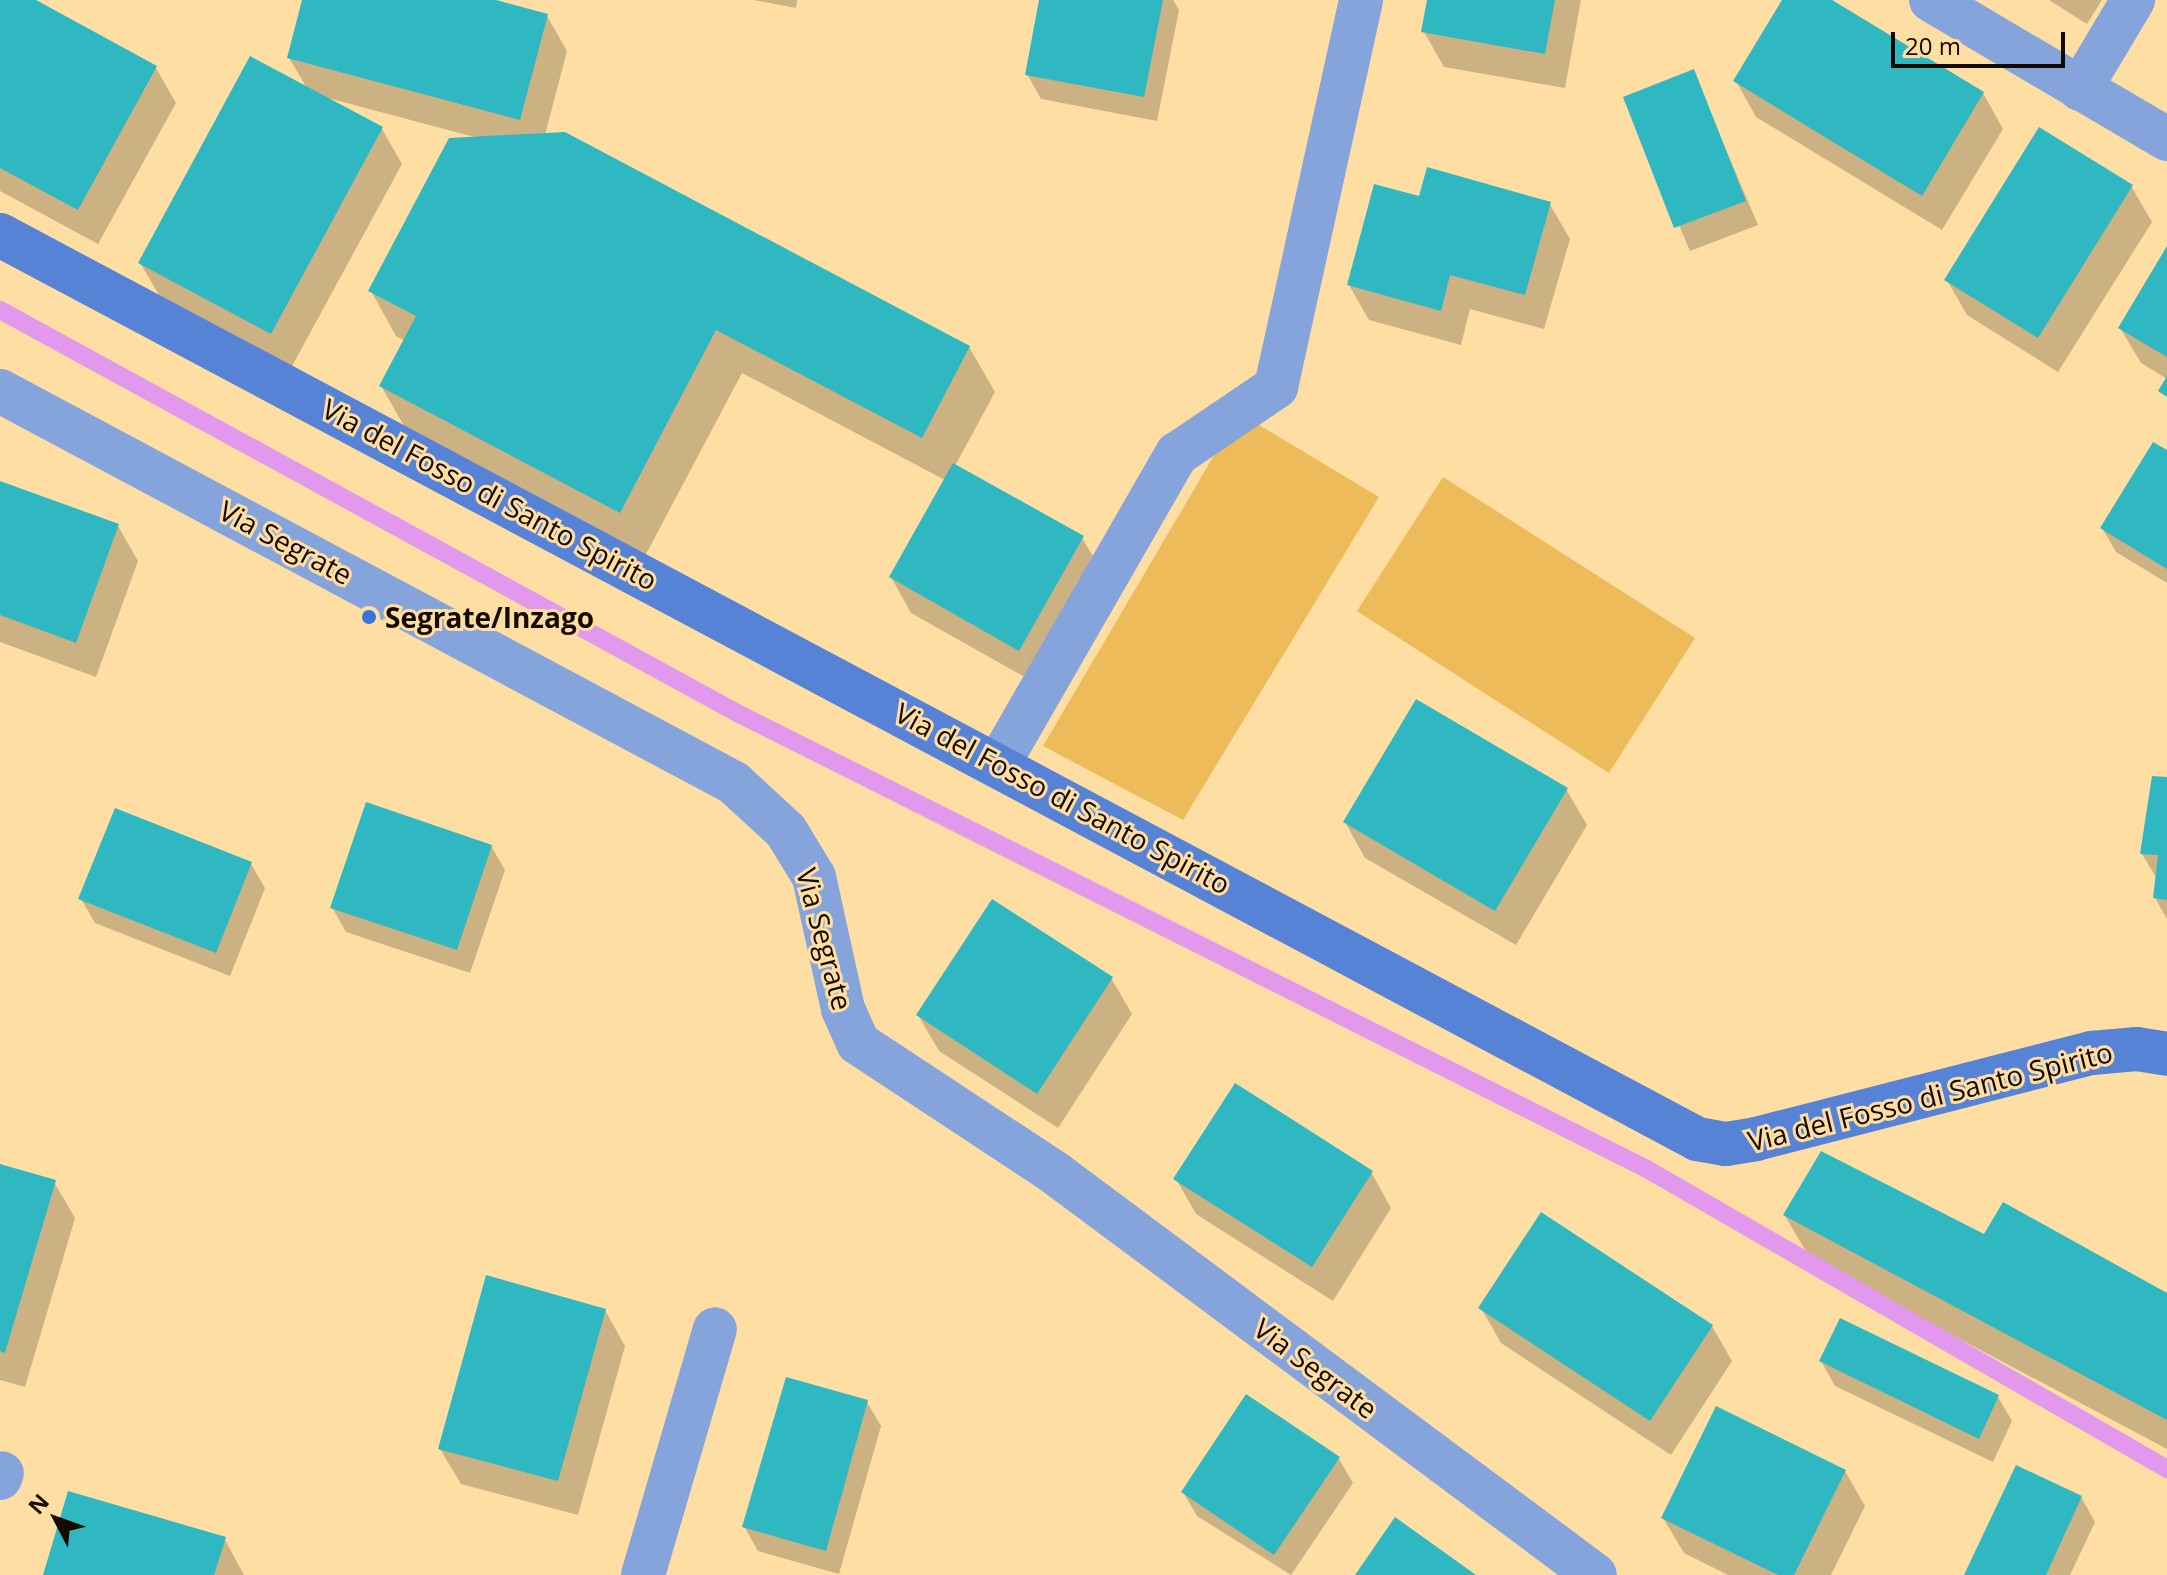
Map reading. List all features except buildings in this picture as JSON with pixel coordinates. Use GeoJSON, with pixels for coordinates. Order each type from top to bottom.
{"type":"FeatureCollection","features":[{"type":"Feature","properties":{"kind":"street"},"geometry":{"type":"LineString","coordinates":[[999,763],[1177,454],[1276,387],[1361,0]]}},
{"type":"Feature","properties":{"kind":"street"},"geometry":{"type":"LineString","coordinates":[[1931,0],[2167,139]]}},
{"type":"Feature","properties":{"kind":"street"},"geometry":{"type":"LineString","coordinates":[[2080,89],[2133,0]]}},
{"type":"Feature","properties":{"kind":"street","name":"Via del Fosso di Santo Spirito"},"geometry":{"type":"LineString","coordinates":[[0,235],[999,763],[1706,1142],[1756,1139],[2092,1053],[2137,1049],[2167,1054]]}},
{"type":"Feature","properties":{"kind":"street","name":"Via Segrate"},"geometry":{"type":"LineString","coordinates":[[0,391],[734,783],[786,831],[814,877],[843,1009],[858,1043],[1055,1173],[1595,1575]]}},
{"type":"Feature","properties":{"kind":"street"},"geometry":{"type":"LineString","coordinates":[[643,1575],[715,1329]]}},
{"type":"Feature","properties":{"kind":"shaded area"},"geometry":{"type":"Polygon","coordinates":[[[1239,413],[1379,497],[1183,820],[1043,746],[1239,413]]]}},
{"type":"Feature","properties":{"kind":"shaded area"},"geometry":{"type":"Polygon","coordinates":[[[1443,477],[1695,638],[1609,773],[1357,611],[1443,477]]]}},
{"type":"Feature","properties":{"kind":"waterway"},"geometry":{"type":"LineString","coordinates":[[0,310],[741,715],[1645,1168],[2167,1469]]}},
{"type":"Feature","properties":{"kind":"place","name":"Segrate/Inzago"},"geometry":{"type":"Point","coordinates":[369,617]}}]}
